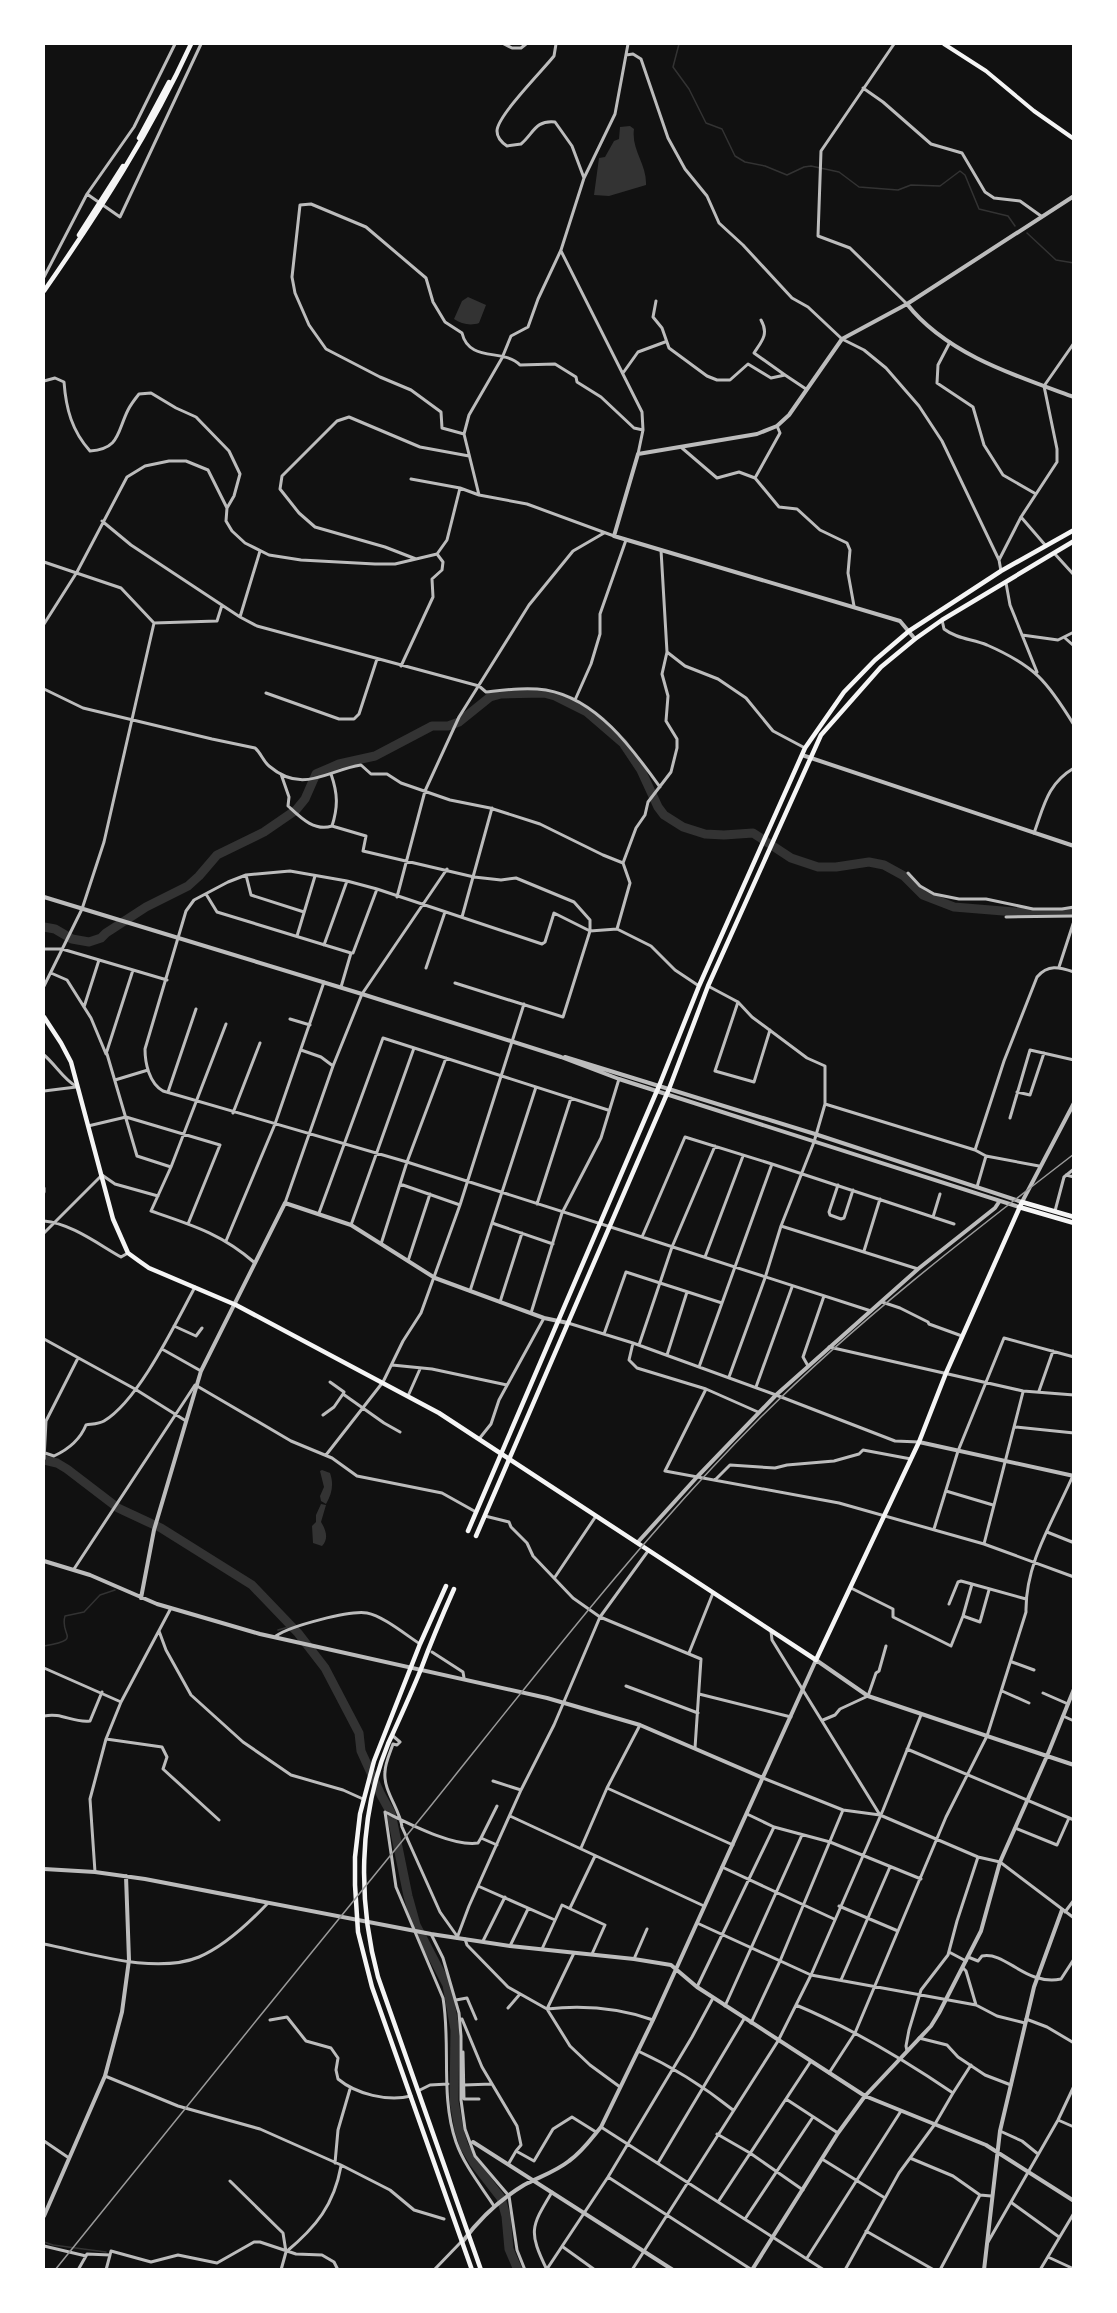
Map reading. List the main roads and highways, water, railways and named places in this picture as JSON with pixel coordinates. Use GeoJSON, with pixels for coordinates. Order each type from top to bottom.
{"type":"FeatureCollection","features":[{"type":"Feature","properties":{"kind":"main road"},"geometry":{"type":"LineString","coordinates":[[44,286],[83,230],[125,162],[190,44]]}},
{"type":"Feature","properties":{"kind":"main road"},"geometry":{"type":"LineString","coordinates":[[44,291],[86,231],[123,172],[158,110],[190,44]]}},
{"type":"Feature","properties":{"kind":"main road"},"geometry":{"type":"LineString","coordinates":[[944,44],[986,71],[1034,111],[1074,139]]}},
{"type":"Feature","properties":{"kind":"main road"},"geometry":{"type":"LineString","coordinates":[[468,1532],[699,987],[805,748],[844,693],[875,660],[909,630],[1001,571],[1074,530]]}},
{"type":"Feature","properties":{"kind":"main road"},"geometry":{"type":"LineString","coordinates":[[476,1536],[667,1092],[708,986],[821,735],[882,667],[915,639],[942,620],[1074,541]]}},
{"type":"Feature","properties":{"kind":"main road"},"geometry":{"type":"LineString","coordinates":[[44,1017],[66,1052],[78,1087],[113,1219],[128,1253],[149,1268],[236,1305],[439,1413],[816,1660],[919,1442],[946,1373],[1020,1204]]}},
{"type":"Feature","properties":{"kind":"main road"},"geometry":{"type":"LineString","coordinates":[[1020,1204],[1074,1216]]}},
{"type":"Feature","properties":{"kind":"main road"},"geometry":{"type":"LineString","coordinates":[[1020,1204],[1074,1223]]}},
{"type":"Feature","properties":{"kind":"main road"},"geometry":{"type":"LineString","coordinates":[[446,1586],[420,1644],[374,1761],[363,1799],[355,1857],[357,1920],[372,1987],[472,2270]]}},
{"type":"Feature","properties":{"kind":"main road"},"geometry":{"type":"LineString","coordinates":[[454,1589],[402,1710],[374,1792],[365,1857],[364,1905],[371,1951],[378,1977],[481,2270]]}},
{"type":"Feature","properties":{"kind":"waterway"},"geometry":{"type":"LineString","coordinates":[[679,44],[673,67],[689,89],[706,123],[722,129],[735,156],[745,162],[765,166],[787,175],[811,166],[839,172],[859,187],[898,190],[911,185],[940,186],[960,171],[965,175],[979,209],[1008,216],[1015,226]]}},
{"type":"Feature","properties":{"kind":"waterway"},"geometry":{"type":"LineString","coordinates":[[1027,233],[1056,260],[1074,263]]}},
{"type":"Feature","properties":{"kind":"waterway"},"geometry":{"type":"LineString","coordinates":[[44,927],[55,929],[72,939],[89,942],[101,938],[146,907],[188,886],[217,855],[264,832],[296,810],[305,799],[316,774],[339,764],[375,756],[432,726],[448,726],[459,722],[490,697],[501,694],[544,693],[587,712],[623,743],[641,770],[658,807],[664,815],[683,827],[705,834],[753,833],[791,858],[818,867],[869,862],[884,865],[904,876],[923,895],[954,907],[1026,913],[1074,912]]}},
{"type":"Feature","properties":{"kind":"waterway"},"geometry":{"type":"LineString","coordinates":[[44,1460],[57,1463],[67,1469],[118,1508],[161,1528],[252,1585],[298,1633],[325,1668],[359,1733],[361,1751],[391,1813],[416,1925],[447,1985],[455,2030],[454,2101],[459,2130],[464,2146],[474,2163],[501,2198],[506,2216],[509,2249],[518,2270]]}},
{"type":"Feature","properties":{"kind":"waterway"},"geometry":{"type":"LineString","coordinates":[[44,1646],[67,1639],[65,1616],[84,1612],[100,1595],[115,1590]]}},
{"type":"Feature","properties":{"kind":"waterway"},"geometry":{"type":"LineString","coordinates":[[278,1630],[292,1626]]}},
{"type":"Feature","properties":{"kind":"waterway"},"geometry":{"type":"LineString","coordinates":[[44,2242],[106,2252]]}},
{"type":"Feature","properties":{"kind":"railway"},"geometry":{"type":"LineString","coordinates":[[55,2270],[548,1659],[672,1512],[759,1419],[834,1348],[952,1249],[1074,1154]]}}]}
